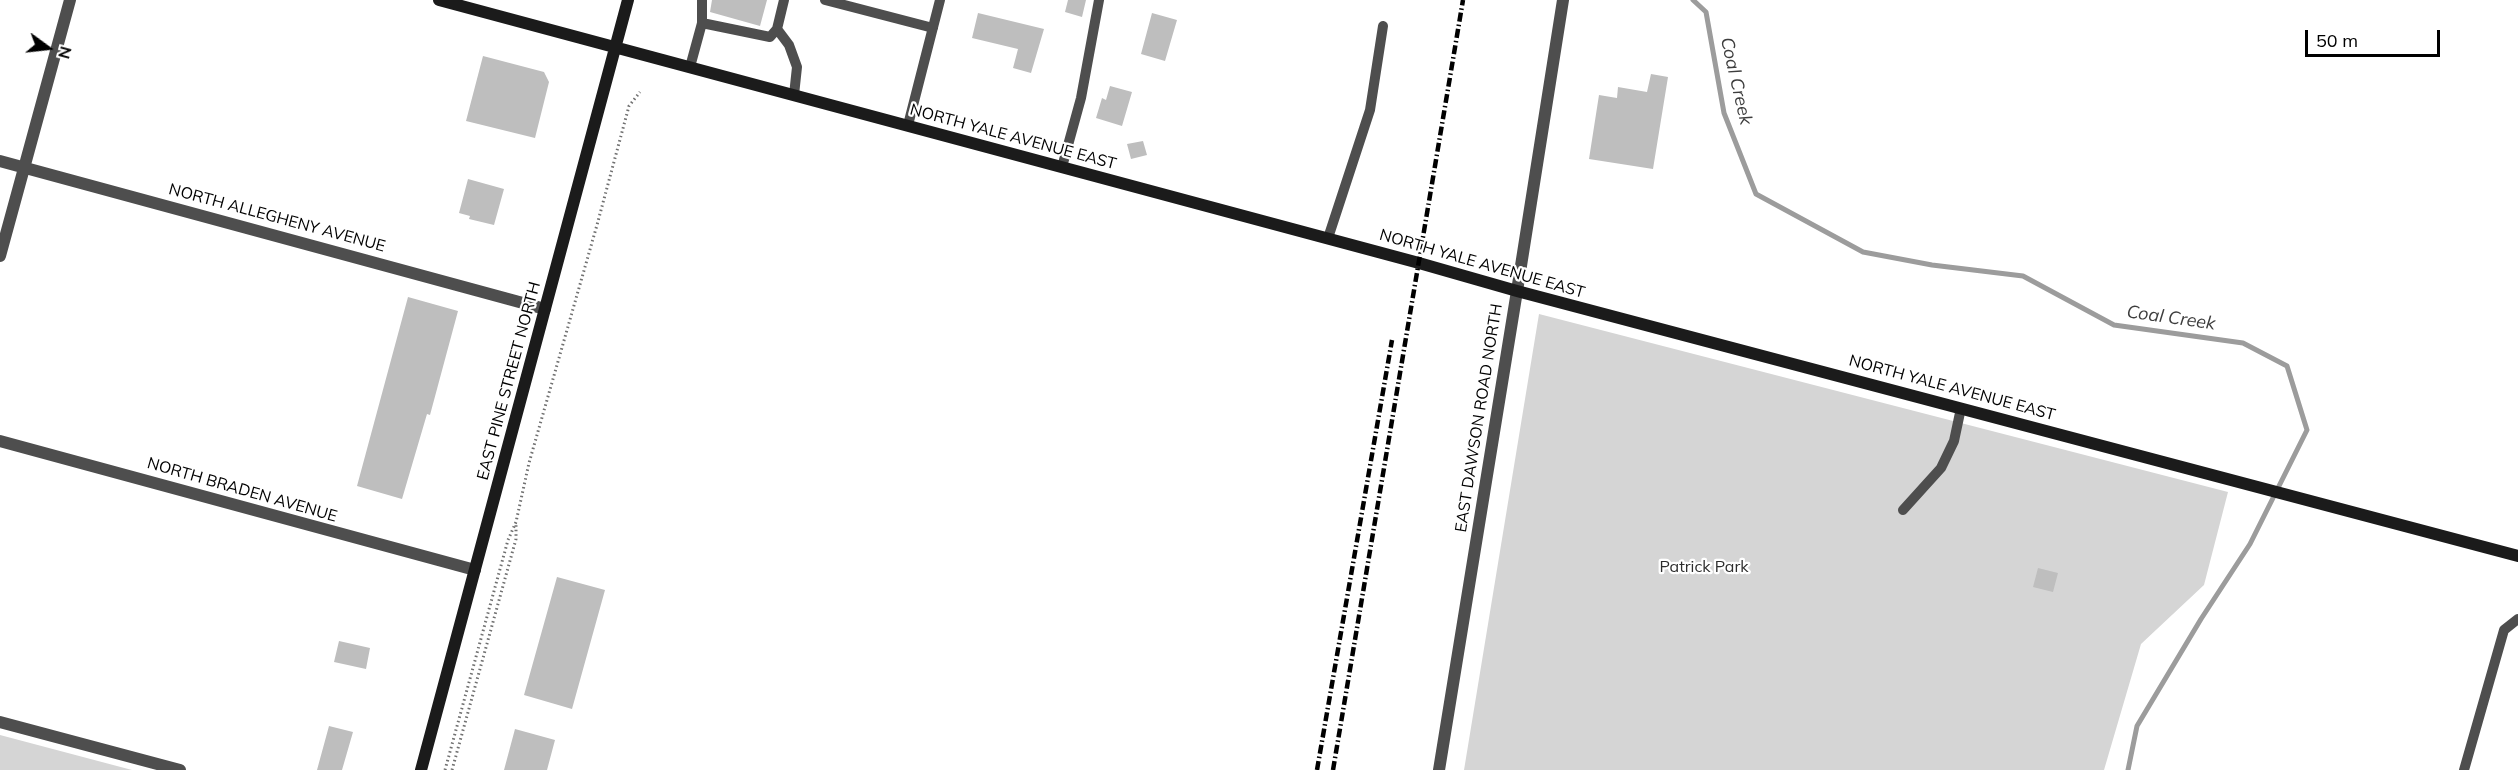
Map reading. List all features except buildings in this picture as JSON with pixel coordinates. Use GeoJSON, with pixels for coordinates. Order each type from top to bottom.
{"type":"FeatureCollection","features":[{"type":"Feature","properties":{"kind":"main road","name":"NORTH YALE AVENUE EAST"},"geometry":{"type":"LineString","coordinates":[[439,0],[1328,238],[1517,291],[2518,556]]}},
{"type":"Feature","properties":{"kind":"main road","name":"EAST PINE STREET NORTH"},"geometry":{"type":"LineString","coordinates":[[421,770],[628,0]]}},
{"type":"Feature","properties":{"kind":"street"},"geometry":{"type":"LineString","coordinates":[[0,256],[70,0]]}},
{"type":"Feature","properties":{"kind":"street","name":"EAST DAWSON ROAD NORTH"},"geometry":{"type":"LineString","coordinates":[[1439,770],[1563,0]]}},
{"type":"Feature","properties":{"kind":"street","name":"NORTH ALLEGHENY AVENUE"},"geometry":{"type":"LineString","coordinates":[[0,161],[545,309]]}},
{"type":"Feature","properties":{"kind":"street","name":"NORTH BRADEN AVENUE"},"geometry":{"type":"LineString","coordinates":[[0,441],[475,570]]}},
{"type":"Feature","properties":{"kind":"street"},"geometry":{"type":"LineString","coordinates":[[0,722],[180,770]]}},
{"type":"Feature","properties":{"kind":"lane"},"geometry":{"type":"LineString","coordinates":[[690,67],[702,23],[702,0]]}},
{"type":"Feature","properties":{"kind":"lane"},"geometry":{"type":"LineString","coordinates":[[702,23],[770,37],[777,29],[784,0]]}},
{"type":"Feature","properties":{"kind":"lane"},"geometry":{"type":"LineString","coordinates":[[825,0],[933,28]]}},
{"type":"Feature","properties":{"kind":"lane"},"geometry":{"type":"LineString","coordinates":[[908,125],[939,0]]}},
{"type":"Feature","properties":{"kind":"lane"},"geometry":{"type":"LineString","coordinates":[[1062,167],[1081,98],[1099,0]]}},
{"type":"Feature","properties":{"kind":"lane"},"geometry":{"type":"LineString","coordinates":[[1328,238],[1370,110],[1383,26]]}},
{"type":"Feature","properties":{"kind":"lane"},"geometry":{"type":"LineString","coordinates":[[777,29],[789,45],[797,67],[794,95]]}},
{"type":"Feature","properties":{"kind":"lane"},"geometry":{"type":"LineString","coordinates":[[1903,510],[1941,468],[1954,441],[1961,408]]}},
{"type":"Feature","properties":{"kind":"lane"},"geometry":{"type":"LineString","coordinates":[[2464,770],[2504,630],[2518,620]]}},
{"type":"Feature","properties":{"kind":"path"},"geometry":{"type":"LineString","coordinates":[[445,770],[508,540],[516,522],[529,462],[629,106],[640,92]]}},
{"type":"Feature","properties":{"kind":"path"},"geometry":{"type":"LineString","coordinates":[[452,770],[516,539],[516,522]]}},
{"type":"Feature","properties":{"kind":"green space","name":"Patrick Park"},"geometry":{"type":"Polygon","coordinates":[[[1539,314],[2228,492],[2204,585],[2141,644],[2104,770],[1464,770],[1539,314]]]}},
{"type":"Feature","properties":{"kind":"green space"},"geometry":{"type":"Polygon","coordinates":[[[0,735],[132,770],[0,770],[0,735]]]}},
{"type":"Feature","properties":{"kind":"waterway","name":"Coal Creek"},"geometry":{"type":"LineString","coordinates":[[1693,0],[1706,12],[1724,113],[1756,194],[1863,252],[1932,265],[2023,276],[2114,325],[2243,343],[2287,366],[2307,430],[2250,544],[2201,619],[2137,726],[2128,770]]}},
{"type":"Feature","properties":{"kind":"railway"},"geometry":{"type":"LineString","coordinates":[[1333,770],[1463,0]]}},
{"type":"Feature","properties":{"kind":"railway"},"geometry":{"type":"LineString","coordinates":[[1317,770],[1392,340]]}}]}
